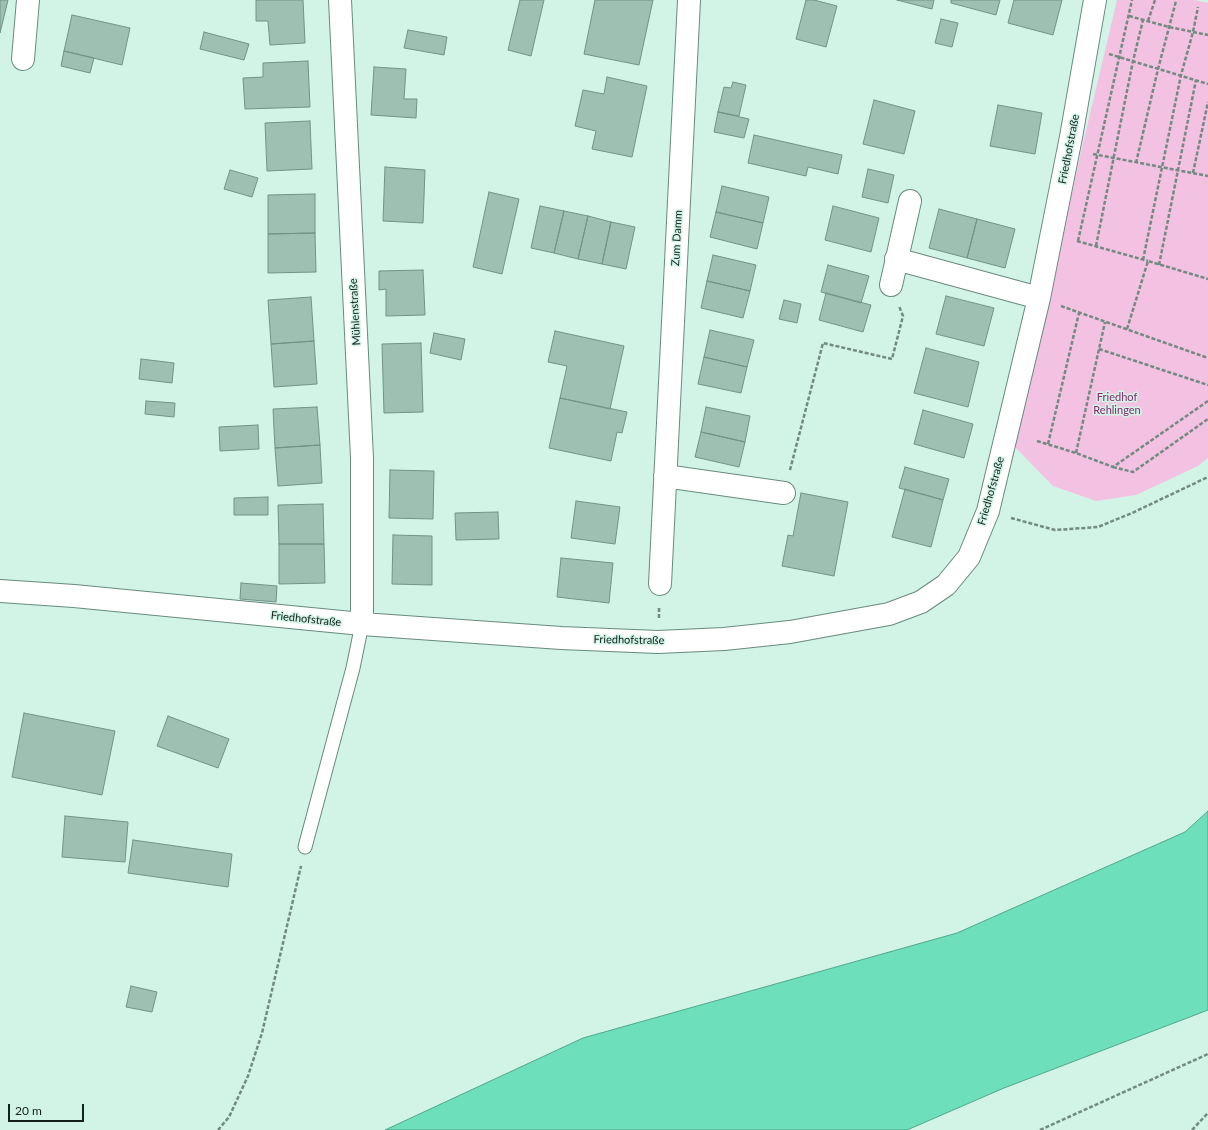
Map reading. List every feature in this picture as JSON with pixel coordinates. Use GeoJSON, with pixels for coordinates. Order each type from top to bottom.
{"type":"FeatureCollection","features":[{"type":"Feature","properties":{"kind":"street"},"geometry":{"type":"LineString","coordinates":[[23,59],[28,0]]}},
{"type":"Feature","properties":{"kind":"street","name":"Mühlenstraße"},"geometry":{"type":"LineString","coordinates":[[340,0],[362,458],[362,624]]}},
{"type":"Feature","properties":{"kind":"street","name":"Zum Damm"},"geometry":{"type":"LineString","coordinates":[[660,584],[689,0]]}},
{"type":"Feature","properties":{"kind":"street","name":"Friedhofstraße"},"geometry":{"type":"LineString","coordinates":[[0,591],[74,596],[362,624],[561,638],[658,642],[724,639],[790,632],[889,614],[921,602],[946,584],[969,557],[988,511],[1039,298],[1069,149],[1095,0]]}},
{"type":"Feature","properties":{"kind":"street"},"geometry":{"type":"LineString","coordinates":[[891,285],[910,201]]}},
{"type":"Feature","properties":{"kind":"street"},"geometry":{"type":"LineString","coordinates":[[896,259],[1039,298]]}},
{"type":"Feature","properties":{"kind":"street"},"geometry":{"type":"LineString","coordinates":[[665,476],[784,493]]}},
{"type":"Feature","properties":{"kind":"lane"},"geometry":{"type":"LineString","coordinates":[[305,847],[353,668],[362,624]]}},
{"type":"Feature","properties":{"kind":"path"},"geometry":{"type":"LineString","coordinates":[[1078,241],[1132,0]]}},
{"type":"Feature","properties":{"kind":"path"},"geometry":{"type":"LineString","coordinates":[[1148,21],[1155,0]]}},
{"type":"Feature","properties":{"kind":"path"},"geometry":{"type":"LineString","coordinates":[[1136,163],[1176,1]]}},
{"type":"Feature","properties":{"kind":"path"},"geometry":{"type":"LineString","coordinates":[[1143,260],[1181,76],[1198,7]]}},
{"type":"Feature","properties":{"kind":"path"},"geometry":{"type":"LineString","coordinates":[[1129,16],[1169,27],[1208,35]]}},
{"type":"Feature","properties":{"kind":"path"},"geometry":{"type":"LineString","coordinates":[[1096,246],[1133,61],[1143,20]]}},
{"type":"Feature","properties":{"kind":"path"},"geometry":{"type":"LineString","coordinates":[[1104,52],[1208,84]]}},
{"type":"Feature","properties":{"kind":"path"},"geometry":{"type":"LineString","coordinates":[[1159,265],[1196,80]]}},
{"type":"Feature","properties":{"kind":"path"},"geometry":{"type":"LineString","coordinates":[[1193,173],[1208,102]]}},
{"type":"Feature","properties":{"kind":"path"},"geometry":{"type":"LineString","coordinates":[[1069,149],[1207,176],[1208,170]]}},
{"type":"Feature","properties":{"kind":"path"},"geometry":{"type":"LineString","coordinates":[[1073,240],[1208,279]]}},
{"type":"Feature","properties":{"kind":"path"},"geometry":{"type":"LineString","coordinates":[[1127,330],[1148,261]]}},
{"type":"Feature","properties":{"kind":"path"},"geometry":{"type":"LineString","coordinates":[[784,493],[822,343],[892,359],[903,316],[891,285]]}},
{"type":"Feature","properties":{"kind":"path"},"geometry":{"type":"LineString","coordinates":[[1039,298],[1208,358]]}},
{"type":"Feature","properties":{"kind":"path"},"geometry":{"type":"LineString","coordinates":[[1048,444],[1079,312]]}},
{"type":"Feature","properties":{"kind":"path"},"geometry":{"type":"LineString","coordinates":[[1076,452],[1105,322]]}},
{"type":"Feature","properties":{"kind":"path"},"geometry":{"type":"LineString","coordinates":[[1099,349],[1208,385]]}},
{"type":"Feature","properties":{"kind":"path"},"geometry":{"type":"LineString","coordinates":[[1113,467],[1208,402]]}},
{"type":"Feature","properties":{"kind":"path"},"geometry":{"type":"LineString","coordinates":[[1037,441],[1076,452],[1113,467],[1133,472],[1208,419]]}},
{"type":"Feature","properties":{"kind":"path"},"geometry":{"type":"LineString","coordinates":[[988,511],[1055,530],[1098,527],[1132,513],[1208,477]]}},
{"type":"Feature","properties":{"kind":"path"},"geometry":{"type":"LineString","coordinates":[[658,642],[660,584]]}},
{"type":"Feature","properties":{"kind":"path"},"geometry":{"type":"LineString","coordinates":[[218,1130],[229,1117],[245,1083],[262,1033],[305,847]]}},
{"type":"Feature","properties":{"kind":"path"},"geometry":{"type":"LineString","coordinates":[[1040,1130],[1208,1054]]}},
{"type":"Feature","properties":{"kind":"path"},"geometry":{"type":"LineString","coordinates":[[1192,1130],[1208,1113]]}},
{"type":"Feature","properties":{"kind":"green space","name":"Friedhof Rehlingen"},"geometry":{"type":"Polygon","coordinates":[[[1117,0],[1194,0],[1208,3],[1208,458],[1198,466],[1136,495],[1096,501],[1053,486],[1014,446],[1117,0]]]}},
{"type":"Feature","properties":{"kind":"shaded area"},"geometry":{"type":"Polygon","coordinates":[[[1208,811],[1208,1010],[1004,1088],[907,1130],[385,1130],[583,1038],[957,933],[1185,832],[1208,811]]]}},
{"type":"Feature","properties":{"kind":"building"},"geometry":{"type":"Polygon","coordinates":[[[0,0],[8,0],[0,33],[0,0]]]}},
{"type":"Feature","properties":{"kind":"building"},"geometry":{"type":"Polygon","coordinates":[[[256,0],[303,0],[305,43],[270,45],[268,21],[256,21],[256,0]]]}},
{"type":"Feature","properties":{"kind":"building"},"geometry":{"type":"Polygon","coordinates":[[[520,0],[544,0],[531,56],[508,50],[520,0]]]}},
{"type":"Feature","properties":{"kind":"building"},"geometry":{"type":"Polygon","coordinates":[[[595,0],[653,0],[639,65],[584,54],[595,0]]]}},
{"type":"Feature","properties":{"kind":"building"},"geometry":{"type":"Polygon","coordinates":[[[806,0],[814,0],[837,6],[826,47],[796,39],[806,0]]]}},
{"type":"Feature","properties":{"kind":"building"},"geometry":{"type":"Polygon","coordinates":[[[897,0],[934,0],[932,9],[897,0]]]}},
{"type":"Feature","properties":{"kind":"building"},"geometry":{"type":"Polygon","coordinates":[[[951,0],[1000,0],[996,15],[951,3],[951,0]]]}},
{"type":"Feature","properties":{"kind":"building"},"geometry":{"type":"Polygon","coordinates":[[[1014,0],[1062,0],[1053,35],[1008,23],[1014,0]]]}},
{"type":"Feature","properties":{"kind":"building"},"geometry":{"type":"Polygon","coordinates":[[[72,15],[130,28],[122,65],[64,51],[72,15]]]}},
{"type":"Feature","properties":{"kind":"building"},"geometry":{"type":"Polygon","coordinates":[[[941,19],[958,23],[952,47],[935,43],[941,19]]]}},
{"type":"Feature","properties":{"kind":"building"},"geometry":{"type":"Polygon","coordinates":[[[408,30],[447,37],[444,55],[404,48],[408,30]]]}},
{"type":"Feature","properties":{"kind":"building"},"geometry":{"type":"Polygon","coordinates":[[[204,32],[249,44],[244,60],[200,49],[204,32]]]}},
{"type":"Feature","properties":{"kind":"building"},"geometry":{"type":"Polygon","coordinates":[[[64,51],[94,58],[90,73],[61,66],[64,51]]]}},
{"type":"Feature","properties":{"kind":"building"},"geometry":{"type":"Polygon","coordinates":[[[308,61],[310,107],[245,109],[243,78],[263,77],[263,63],[308,61]]]}},
{"type":"Feature","properties":{"kind":"building"},"geometry":{"type":"Polygon","coordinates":[[[374,67],[406,69],[404,99],[417,99],[416,118],[371,115],[374,67]]]}},
{"type":"Feature","properties":{"kind":"building"},"geometry":{"type":"Polygon","coordinates":[[[607,77],[647,86],[632,157],[592,149],[596,131],[575,126],[583,90],[604,94],[607,77]]]}},
{"type":"Feature","properties":{"kind":"building"},"geometry":{"type":"Polygon","coordinates":[[[733,82],[746,85],[739,116],[718,112],[724,87],[731,88],[733,82]]]}},
{"type":"Feature","properties":{"kind":"building"},"geometry":{"type":"Polygon","coordinates":[[[874,100],[915,111],[904,154],[863,144],[874,100]]]}},
{"type":"Feature","properties":{"kind":"building"},"geometry":{"type":"Polygon","coordinates":[[[998,105],[1042,113],[1035,154],[990,146],[998,105]]]}},
{"type":"Feature","properties":{"kind":"building"},"geometry":{"type":"Polygon","coordinates":[[[718,112],[749,119],[744,138],[714,132],[718,112]]]}},
{"type":"Feature","properties":{"kind":"building"},"geometry":{"type":"Polygon","coordinates":[[[310,121],[312,169],[267,171],[265,123],[310,121]]]}},
{"type":"Feature","properties":{"kind":"building"},"geometry":{"type":"Polygon","coordinates":[[[754,135],[842,155],[838,174],[808,167],[806,176],[748,163],[754,135]]]}},
{"type":"Feature","properties":{"kind":"building"},"geometry":{"type":"Polygon","coordinates":[[[385,167],[425,170],[423,223],[383,221],[385,167]]]}},
{"type":"Feature","properties":{"kind":"building"},"geometry":{"type":"Polygon","coordinates":[[[868,169],[894,175],[888,203],[862,197],[868,169]]]}},
{"type":"Feature","properties":{"kind":"building"},"geometry":{"type":"Polygon","coordinates":[[[230,170],[258,178],[252,197],[224,189],[230,170]]]}},
{"type":"Feature","properties":{"kind":"building"},"geometry":{"type":"Polygon","coordinates":[[[722,186],[769,197],[763,223],[716,212],[722,186]]]}},
{"type":"Feature","properties":{"kind":"building"},"geometry":{"type":"Polygon","coordinates":[[[489,192],[519,199],[502,274],[473,267],[489,192]]]}},
{"type":"Feature","properties":{"kind":"building"},"geometry":{"type":"Polygon","coordinates":[[[315,194],[315,233],[268,234],[268,195],[315,194]]]}},
{"type":"Feature","properties":{"kind":"building"},"geometry":{"type":"Polygon","coordinates":[[[540,206],[564,211],[554,253],[531,248],[540,206]]]}},
{"type":"Feature","properties":{"kind":"building"},"geometry":{"type":"Polygon","coordinates":[[[833,206],[879,218],[871,252],[825,240],[833,206]]]}},
{"type":"Feature","properties":{"kind":"building"},"geometry":{"type":"Polygon","coordinates":[[[939,209],[977,219],[967,258],[929,248],[939,209]]]}},
{"type":"Feature","properties":{"kind":"building"},"geometry":{"type":"Polygon","coordinates":[[[564,211],[588,216],[578,259],[554,253],[564,211]]]}},
{"type":"Feature","properties":{"kind":"building"},"geometry":{"type":"Polygon","coordinates":[[[716,212],[763,223],[757,249],[710,237],[716,212]]]}},
{"type":"Feature","properties":{"kind":"building"},"geometry":{"type":"Polygon","coordinates":[[[588,216],[611,222],[602,264],[578,259],[588,216]]]}},
{"type":"Feature","properties":{"kind":"building"},"geometry":{"type":"Polygon","coordinates":[[[977,219],[1015,229],[1005,268],[967,258],[977,219]]]}},
{"type":"Feature","properties":{"kind":"building"},"geometry":{"type":"Polygon","coordinates":[[[611,222],[635,227],[626,269],[602,264],[611,222]]]}},
{"type":"Feature","properties":{"kind":"building"},"geometry":{"type":"Polygon","coordinates":[[[315,233],[316,272],[268,273],[268,234],[315,233]]]}},
{"type":"Feature","properties":{"kind":"building"},"geometry":{"type":"Polygon","coordinates":[[[713,255],[756,265],[750,291],[707,281],[713,255]]]}},
{"type":"Feature","properties":{"kind":"building"},"geometry":{"type":"Polygon","coordinates":[[[828,265],[869,276],[861,303],[821,292],[828,265]]]}},
{"type":"Feature","properties":{"kind":"building"},"geometry":{"type":"Polygon","coordinates":[[[423,270],[425,315],[386,316],[386,289],[379,290],[379,271],[423,270]]]}},
{"type":"Feature","properties":{"kind":"building"},"geometry":{"type":"Polygon","coordinates":[[[707,281],[750,291],[743,318],[701,308],[707,281]]]}},
{"type":"Feature","properties":{"kind":"building"},"geometry":{"type":"Polygon","coordinates":[[[826,293],[871,305],[863,332],[819,320],[826,293]]]}},
{"type":"Feature","properties":{"kind":"building"},"geometry":{"type":"Polygon","coordinates":[[[946,296],[994,308],[984,346],[936,334],[946,296]]]}},
{"type":"Feature","properties":{"kind":"building"},"geometry":{"type":"Polygon","coordinates":[[[311,297],[314,341],[271,344],[268,300],[311,297]]]}},
{"type":"Feature","properties":{"kind":"building"},"geometry":{"type":"Polygon","coordinates":[[[784,300],[801,304],[797,323],[779,319],[784,300]]]}},
{"type":"Feature","properties":{"kind":"building"},"geometry":{"type":"Polygon","coordinates":[[[710,330],[754,340],[747,367],[704,357],[710,330]]]}},
{"type":"Feature","properties":{"kind":"building"},"geometry":{"type":"Polygon","coordinates":[[[555,331],[624,346],[610,409],[560,398],[567,366],[548,362],[555,331]]]}},
{"type":"Feature","properties":{"kind":"building"},"geometry":{"type":"Polygon","coordinates":[[[434,333],[465,339],[461,360],[430,353],[434,333]]]}},
{"type":"Feature","properties":{"kind":"building"},"geometry":{"type":"Polygon","coordinates":[[[314,341],[317,384],[274,387],[271,344],[314,341]]]}},
{"type":"Feature","properties":{"kind":"building"},"geometry":{"type":"Polygon","coordinates":[[[421,343],[423,412],[384,413],[382,344],[421,343]]]}},
{"type":"Feature","properties":{"kind":"building"},"geometry":{"type":"Polygon","coordinates":[[[926,348],[979,362],[968,407],[914,393],[926,348]]]}},
{"type":"Feature","properties":{"kind":"building"},"geometry":{"type":"Polygon","coordinates":[[[704,357],[747,367],[741,393],[698,384],[704,357]]]}},
{"type":"Feature","properties":{"kind":"building"},"geometry":{"type":"Polygon","coordinates":[[[141,359],[174,363],[172,383],[139,379],[141,359]]]}},
{"type":"Feature","properties":{"kind":"building"},"geometry":{"type":"Polygon","coordinates":[[[560,398],[627,412],[622,433],[617,432],[611,461],[549,448],[560,398]]]}},
{"type":"Feature","properties":{"kind":"building"},"geometry":{"type":"Polygon","coordinates":[[[146,401],[175,403],[174,417],[145,414],[146,401]]]}},
{"type":"Feature","properties":{"kind":"building"},"geometry":{"type":"Polygon","coordinates":[[[317,407],[320,445],[275,448],[273,409],[317,407]]]}},
{"type":"Feature","properties":{"kind":"building"},"geometry":{"type":"Polygon","coordinates":[[[706,407],[750,416],[745,442],[701,432],[706,407]]]}},
{"type":"Feature","properties":{"kind":"building"},"geometry":{"type":"Polygon","coordinates":[[[923,410],[973,424],[964,458],[914,444],[923,410]]]}},
{"type":"Feature","properties":{"kind":"building"},"geometry":{"type":"Polygon","coordinates":[[[258,425],[259,449],[220,451],[219,427],[258,425]]]}},
{"type":"Feature","properties":{"kind":"building"},"geometry":{"type":"Polygon","coordinates":[[[701,432],[745,442],[739,467],[695,457],[701,432]]]}},
{"type":"Feature","properties":{"kind":"building"},"geometry":{"type":"Polygon","coordinates":[[[320,445],[322,483],[278,486],[275,448],[320,445]]]}},
{"type":"Feature","properties":{"kind":"building"},"geometry":{"type":"Polygon","coordinates":[[[905,467],[949,479],[943,500],[899,488],[905,467]]]}},
{"type":"Feature","properties":{"kind":"building"},"geometry":{"type":"Polygon","coordinates":[[[390,470],[434,471],[433,519],[389,518],[390,470]]]}},
{"type":"Feature","properties":{"kind":"building"},"geometry":{"type":"Polygon","coordinates":[[[905,489],[943,500],[931,547],[892,537],[905,489]]]}},
{"type":"Feature","properties":{"kind":"building"},"geometry":{"type":"Polygon","coordinates":[[[801,493],[848,502],[834,576],[782,566],[788,535],[793,536],[801,493]]]}},
{"type":"Feature","properties":{"kind":"building"},"geometry":{"type":"Polygon","coordinates":[[[268,497],[268,515],[234,515],[234,498],[268,497]]]}},
{"type":"Feature","properties":{"kind":"building"},"geometry":{"type":"Polygon","coordinates":[[[576,501],[620,507],[615,544],[571,538],[576,501]]]}},
{"type":"Feature","properties":{"kind":"building"},"geometry":{"type":"Polygon","coordinates":[[[323,504],[324,544],[279,544],[278,505],[323,504]]]}},
{"type":"Feature","properties":{"kind":"building"},"geometry":{"type":"Polygon","coordinates":[[[498,512],[499,539],[456,540],[455,513],[498,512]]]}},
{"type":"Feature","properties":{"kind":"building"},"geometry":{"type":"Polygon","coordinates":[[[393,535],[432,536],[432,585],[392,584],[393,535]]]}},
{"type":"Feature","properties":{"kind":"building"},"geometry":{"type":"Polygon","coordinates":[[[279,544],[324,544],[325,583],[279,584],[279,544]]]}},
{"type":"Feature","properties":{"kind":"building"},"geometry":{"type":"Polygon","coordinates":[[[561,558],[613,563],[609,603],[557,597],[561,558]]]}},
{"type":"Feature","properties":{"kind":"building"},"geometry":{"type":"Polygon","coordinates":[[[241,583],[277,586],[276,602],[240,599],[241,583]]]}},
{"type":"Feature","properties":{"kind":"building"},"geometry":{"type":"Polygon","coordinates":[[[24,713],[115,731],[102,795],[12,777],[24,713]]]}},
{"type":"Feature","properties":{"kind":"building"},"geometry":{"type":"Polygon","coordinates":[[[168,716],[229,739],[218,768],[157,746],[168,716]]]}},
{"type":"Feature","properties":{"kind":"building"},"geometry":{"type":"Polygon","coordinates":[[[65,816],[128,822],[125,862],[62,857],[65,816]]]}},
{"type":"Feature","properties":{"kind":"building"},"geometry":{"type":"Polygon","coordinates":[[[133,840],[232,854],[228,887],[128,873],[133,840]]]}},
{"type":"Feature","properties":{"kind":"building"},"geometry":{"type":"Polygon","coordinates":[[[131,986],[157,992],[152,1012],[126,1007],[131,986]]]}}]}
